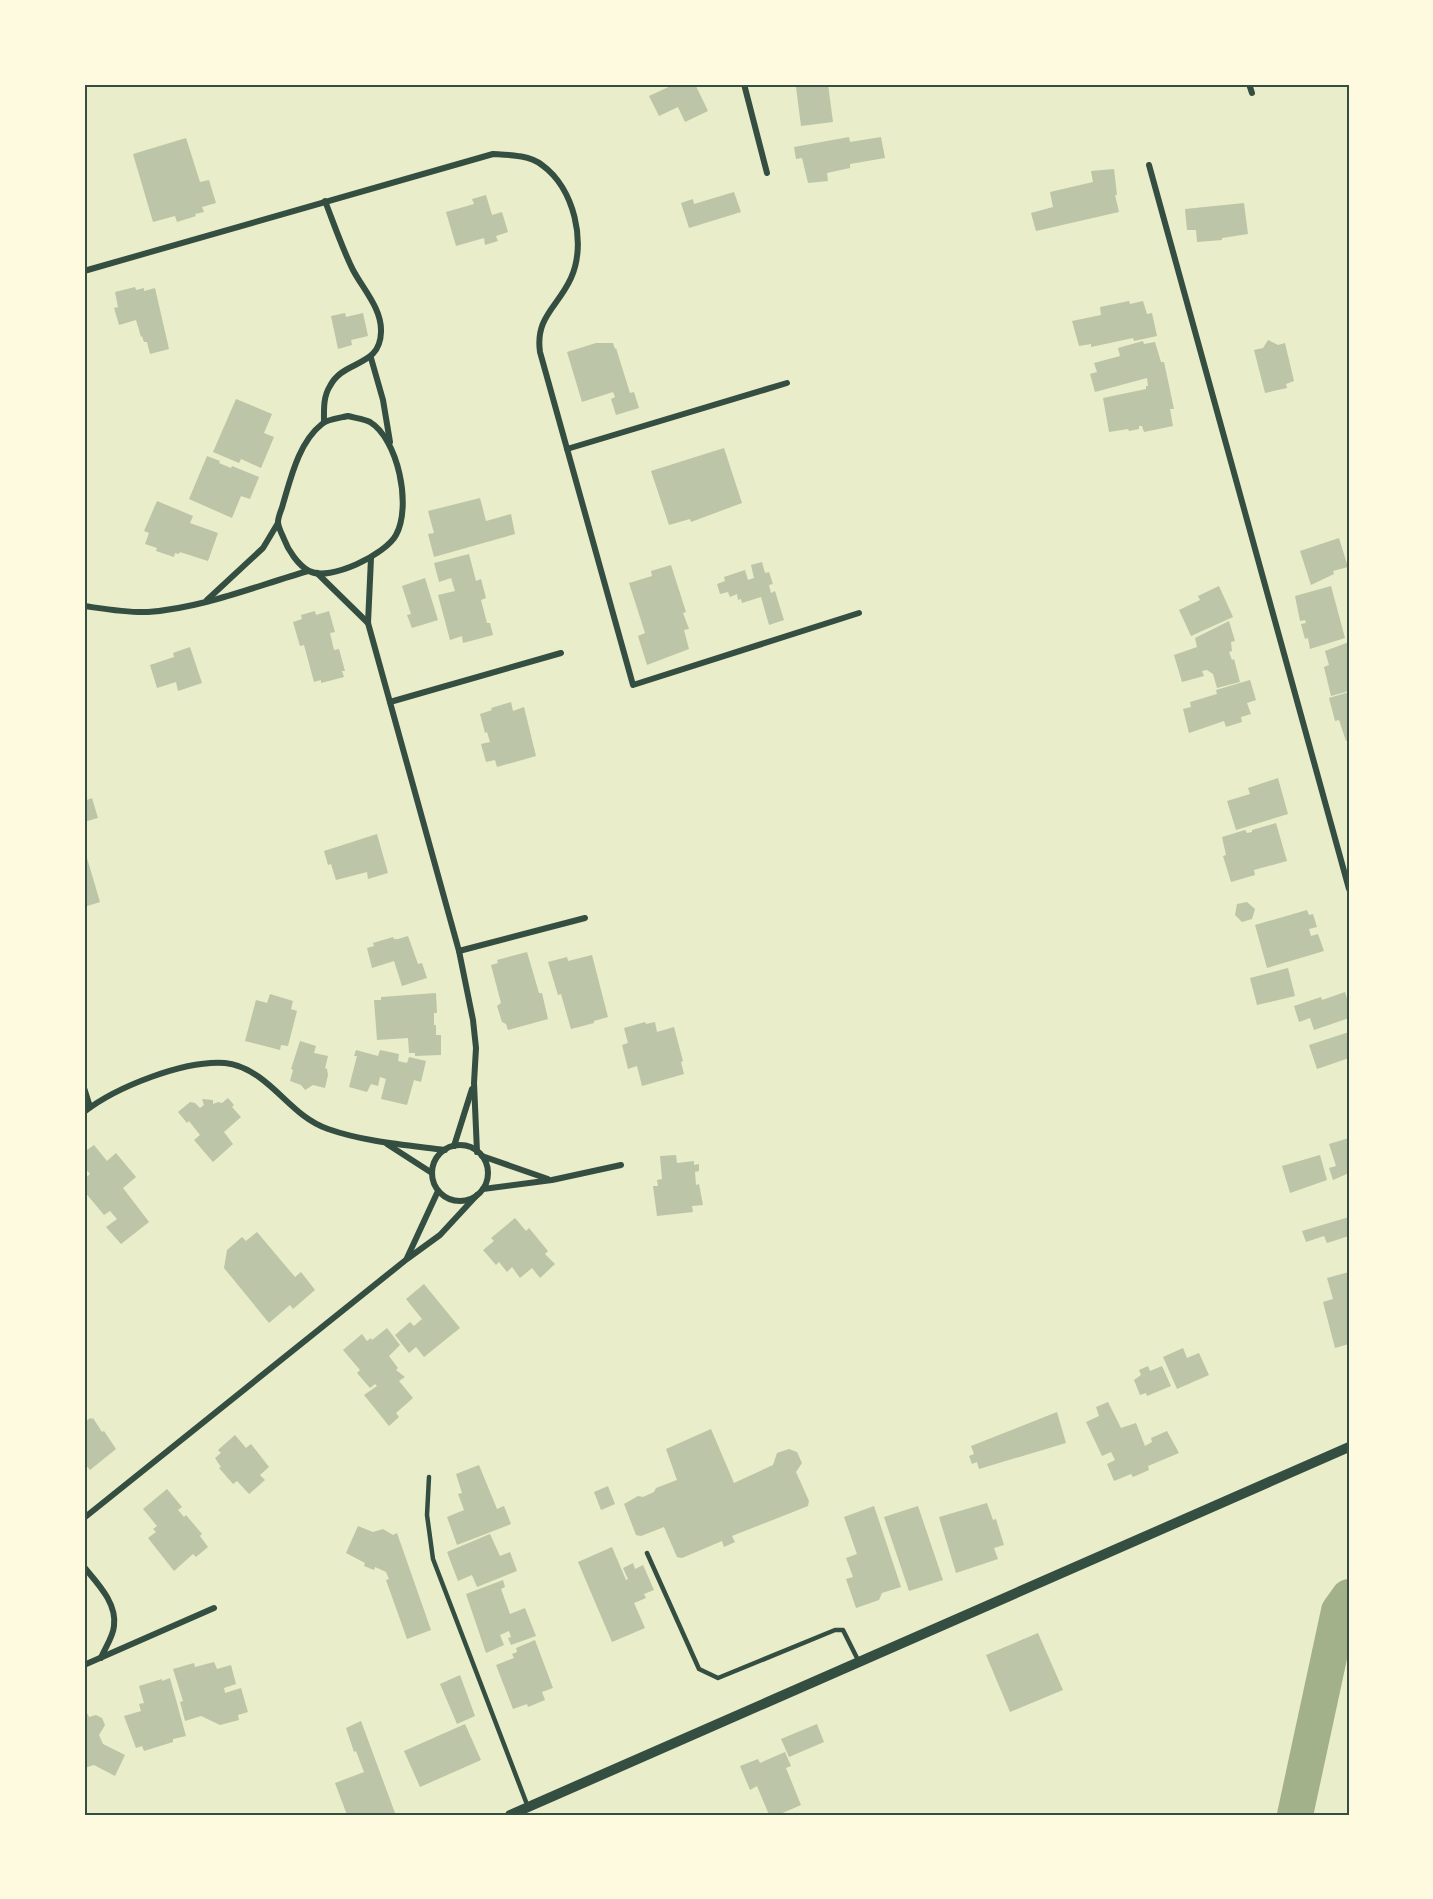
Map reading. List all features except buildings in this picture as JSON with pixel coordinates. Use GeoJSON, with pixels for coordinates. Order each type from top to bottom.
{"type":"FeatureCollection","features":[{"type":"Feature","properties":{"kind":"street"},"geometry":{"type":"LineString","coordinates":[[744,84],[767,172]]}},
{"type":"Feature","properties":{"kind":"street"},"geometry":{"type":"LineString","coordinates":[[1250,84],[1252,93]]}},
{"type":"Feature","properties":{"kind":"street"},"geometry":{"type":"LineString","coordinates":[[84,271],[494,154],[517,155],[541,164],[560,182],[572,209],[578,241],[577,260],[571,278],[540,327],[538,338],[633,685],[859,613]]}},
{"type":"Feature","properties":{"kind":"street"},"geometry":{"type":"LineString","coordinates":[[1149,165],[1349,890]]}},
{"type":"Feature","properties":{"kind":"street"},"geometry":{"type":"LineString","coordinates":[[324,201],[353,270],[378,316],[381,332],[378,346],[371,358],[346,368],[330,385],[324,401],[324,422]]}},
{"type":"Feature","properties":{"kind":"street"},"geometry":{"type":"LineString","coordinates":[[84,606],[129,612],[149,612],[204,602],[308,571],[334,572],[371,558],[382,551],[397,534],[404,504],[383,400],[371,358]]}},
{"type":"Feature","properties":{"kind":"street"},"geometry":{"type":"LineString","coordinates":[[567,449],[787,384]]}},
{"type":"Feature","properties":{"kind":"street"},"geometry":{"type":"LineString","coordinates":[[204,602],[263,548],[278,523],[291,475],[308,439],[324,422],[348,416],[370,423],[390,443]]}},
{"type":"Feature","properties":{"kind":"street"},"geometry":{"type":"LineString","coordinates":[[278,523],[294,556],[308,571]]}},
{"type":"Feature","properties":{"kind":"street"},"geometry":{"type":"LineString","coordinates":[[84,1518],[440,1235],[483,1189],[488,1172],[480,1154],[474,1083],[476,1048],[473,1020],[459,951],[368,623],[371,558]]}},
{"type":"Feature","properties":{"kind":"street"},"geometry":{"type":"LineString","coordinates":[[317,573],[368,623]]}},
{"type":"Feature","properties":{"kind":"street"},"geometry":{"type":"LineString","coordinates":[[390,702],[561,653]]}},
{"type":"Feature","properties":{"kind":"street"},"geometry":{"type":"LineString","coordinates":[[459,951],[585,918]]}},
{"type":"Feature","properties":{"kind":"street"},"geometry":{"type":"LineString","coordinates":[[84,1112],[125,1089],[163,1073],[197,1064],[226,1063],[244,1068],[260,1078],[297,1112],[327,1129],[384,1143],[445,1150]]}},
{"type":"Feature","properties":{"kind":"street"},"geometry":{"type":"LineString","coordinates":[[454,1146],[474,1083]]}},
{"type":"Feature","properties":{"kind":"street"},"geometry":{"type":"LineString","coordinates":[[84,1088],[90,1107]]}},
{"type":"Feature","properties":{"kind":"street"},"geometry":{"type":"LineString","coordinates":[[384,1143],[432,1173]]}},
{"type":"Feature","properties":{"kind":"street"},"geometry":{"type":"LineString","coordinates":[[477,1195],[470,1199],[453,1200],[438,1191],[432,1173],[438,1156],[445,1150],[454,1146],[470,1147],[480,1154],[552,1180]]}},
{"type":"Feature","properties":{"kind":"street"},"geometry":{"type":"LineString","coordinates":[[483,1189],[552,1180],[621,1165]]}},
{"type":"Feature","properties":{"kind":"street"},"geometry":{"type":"LineString","coordinates":[[407,1259],[438,1191]]}},
{"type":"Feature","properties":{"kind":"street"},"geometry":{"type":"LineString","coordinates":[[510,1815],[1349,1447]]}},
{"type":"Feature","properties":{"kind":"street"},"geometry":{"type":"LineString","coordinates":[[84,1568],[105,1594],[114,1612],[114,1628],[101,1658]]}},
{"type":"Feature","properties":{"kind":"street"},"geometry":{"type":"LineString","coordinates":[[84,1665],[214,1608]]}},
{"type":"Feature","properties":{"kind":"lane"},"geometry":{"type":"LineString","coordinates":[[429,1477],[427,1515],[433,1559],[528,1807]]}},
{"type":"Feature","properties":{"kind":"lane"},"geometry":{"type":"LineString","coordinates":[[647,1553],[699,1669],[718,1678],[835,1630],[843,1630],[859,1662]]}},
{"type":"Feature","properties":{"kind":"waterway"},"geometry":{"type":"LineString","coordinates":[[1295,1815],[1339,1611],[1349,1597]]}}]}
